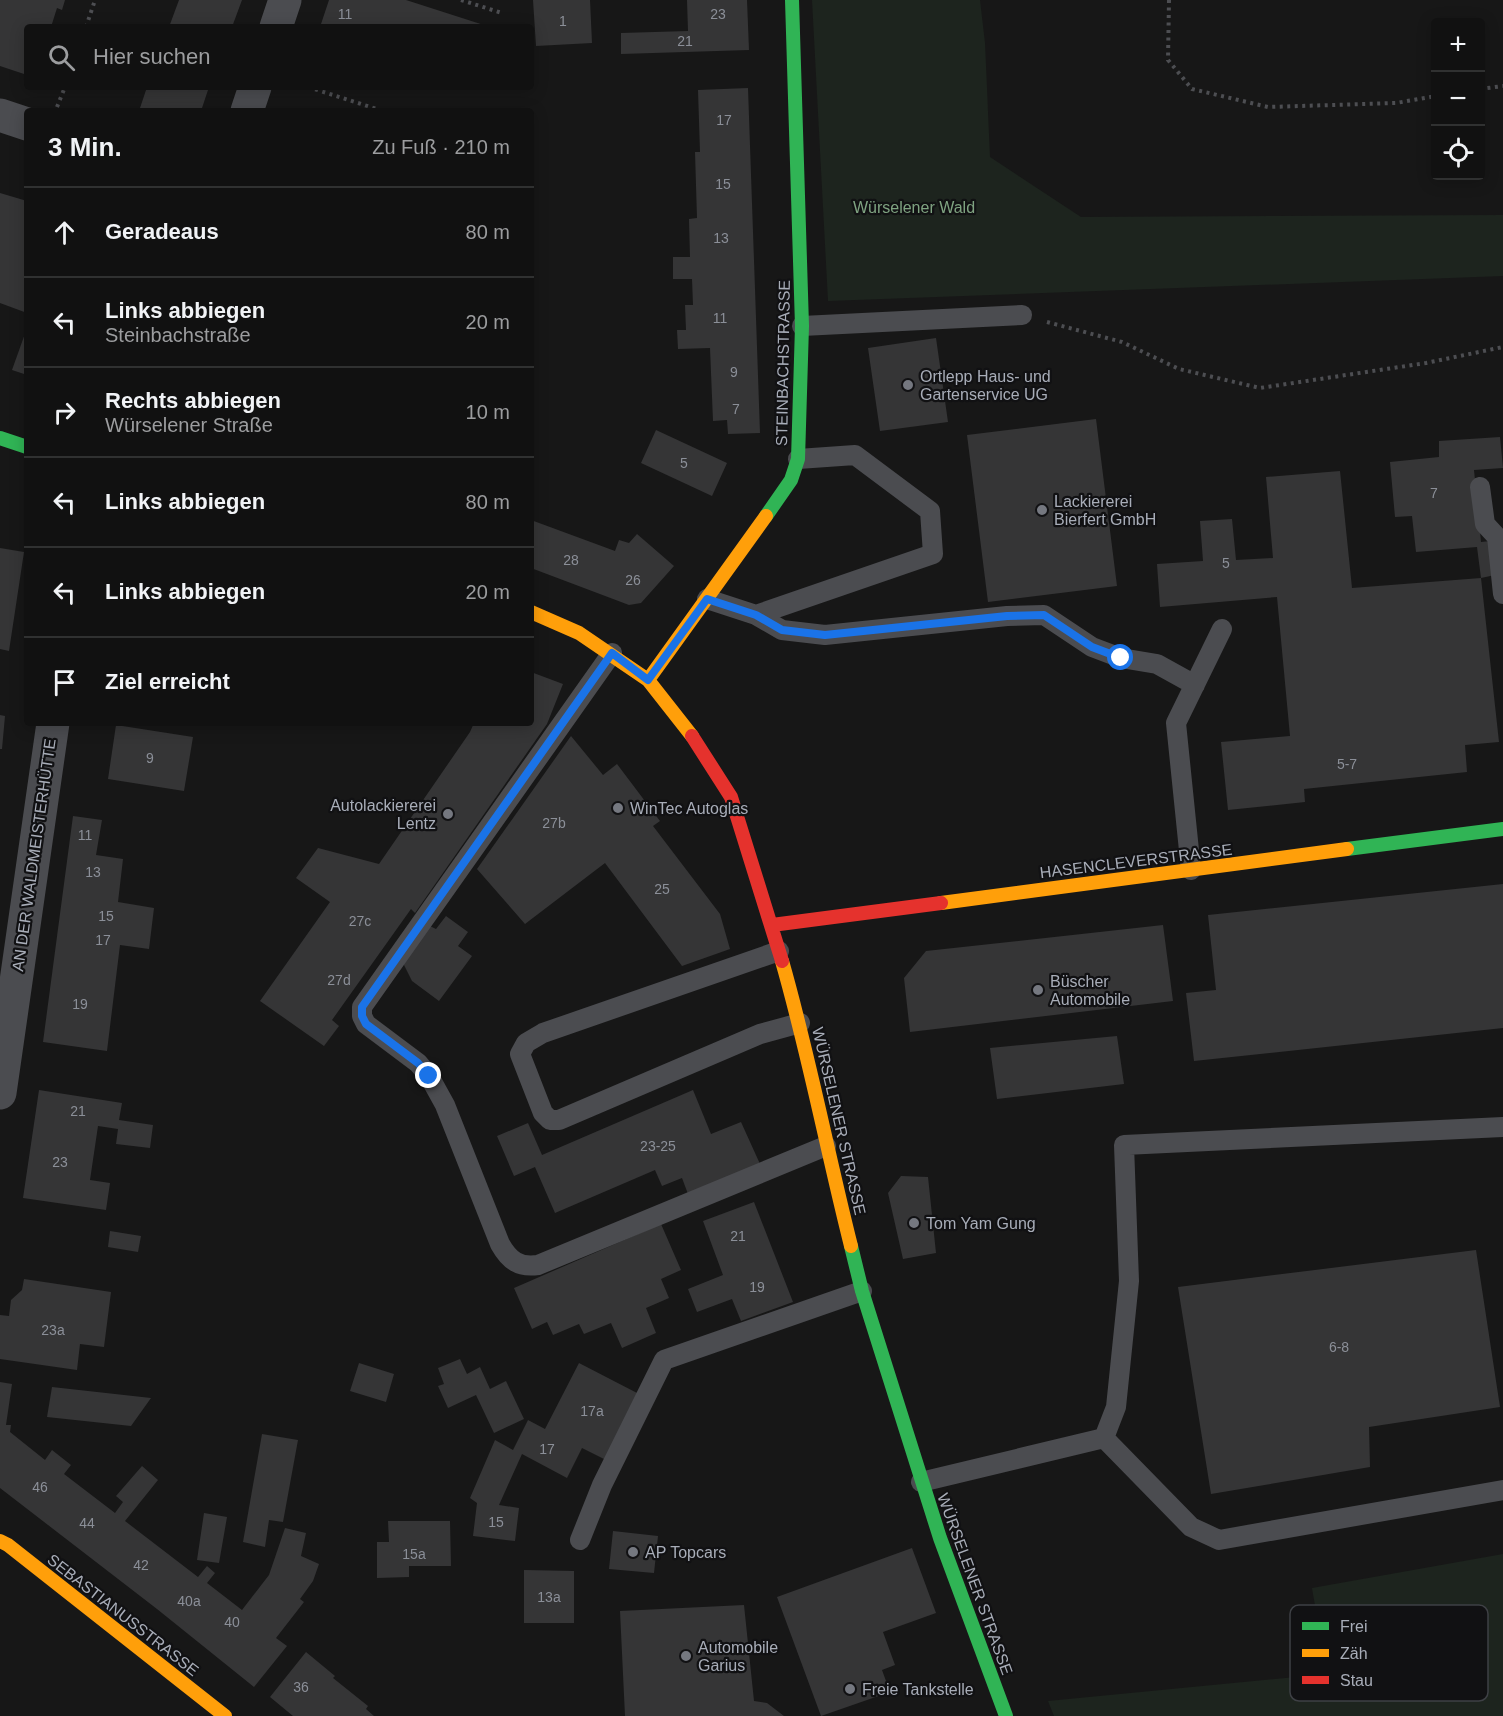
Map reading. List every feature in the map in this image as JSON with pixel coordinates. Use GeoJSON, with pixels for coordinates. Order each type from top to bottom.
{"type":"FeatureCollection","features":[{"type":"Feature","properties":{"kind":"main road","name":"STEINBACHSTRASSE"},"geometry":{"type":"LineString","coordinates":[[648,680],[791,480],[798,459],[802,326],[792,0]]}},
{"type":"Feature","properties":{"kind":"main road"},"geometry":{"type":"LineString","coordinates":[[0,438],[24,446]]}},
{"type":"Feature","properties":{"kind":"main road","name":"WÜRSELENER STRASSE"},"geometry":{"type":"LineString","coordinates":[[534,613],[579,633],[612,653],[648,680],[694,738],[731,797],[772,925],[800,1023],[826,1146],[861,1291],[921,1482],[1006,1716]]}},
{"type":"Feature","properties":{"kind":"main road","name":"HASENCLEVERSTRASSE"},"geometry":{"type":"LineString","coordinates":[[772,925],[1503,830]]}},
{"type":"Feature","properties":{"kind":"main road","name":"SEBASTIANUSSTRASSE"},"geometry":{"type":"LineString","coordinates":[[0,1541],[225,1716]]}},
{"type":"Feature","properties":{"kind":"street"},"geometry":{"type":"LineString","coordinates":[[277,24],[285,0]]}},
{"type":"Feature","properties":{"kind":"street"},"geometry":{"type":"LineString","coordinates":[[248,108],[254,90]]}},
{"type":"Feature","properties":{"kind":"street"},"geometry":{"type":"LineString","coordinates":[[0,115],[24,123]]}},
{"type":"Feature","properties":{"kind":"street","name":"AN DER WALDMEISTERHÜTTE"},"geometry":{"type":"LineString","coordinates":[[0,1093],[53,726]]}},
{"type":"Feature","properties":{"kind":"lane"},"geometry":{"type":"LineString","coordinates":[[802,326],[1022,315]]}},
{"type":"Feature","properties":{"kind":"lane"},"geometry":{"type":"LineString","coordinates":[[756,615],[933,554],[930,511],[855,454],[798,459]]}},
{"type":"Feature","properties":{"kind":"lane"},"geometry":{"type":"LineString","coordinates":[[1480,487],[1485,524],[1497,537],[1503,594]]}},
{"type":"Feature","properties":{"kind":"lane"},"geometry":{"type":"LineString","coordinates":[[707,599],[756,615],[782,630],[825,635],[1007,616],[1044,615],[1092,647],[1121,658],[1157,664],[1195,685]]}},
{"type":"Feature","properties":{"kind":"lane"},"geometry":{"type":"LineString","coordinates":[[1191,870],[1176,723],[1222,629]]}},
{"type":"Feature","properties":{"kind":"lane"},"geometry":{"type":"LineString","coordinates":[[612,653],[362,1007],[362,1016],[366,1024],[418,1063],[429,1076],[445,1105],[500,1244],[513,1262],[525,1267],[538,1265],[826,1146]]}},
{"type":"Feature","properties":{"kind":"lane"},"geometry":{"type":"LineString","coordinates":[[779,951],[543,1033],[526,1043],[520,1054],[543,1113],[550,1120],[559,1120],[760,1034],[800,1023]]}},
{"type":"Feature","properties":{"kind":"lane"},"geometry":{"type":"LineString","coordinates":[[1104,1438],[1116,1407],[1129,1281],[1124,1145],[1503,1128]]}},
{"type":"Feature","properties":{"kind":"lane"},"geometry":{"type":"LineString","coordinates":[[580,1540],[602,1485],[664,1360],[861,1291]]}},
{"type":"Feature","properties":{"kind":"lane"},"geometry":{"type":"LineString","coordinates":[[921,1482],[1104,1438]]}},
{"type":"Feature","properties":{"kind":"lane"},"geometry":{"type":"LineString","coordinates":[[1104,1438],[1191,1527],[1219,1540],[1503,1490]]}},
{"type":"Feature","properties":{"kind":"path"},"geometry":{"type":"LineString","coordinates":[[87,24],[95,0]]}},
{"type":"Feature","properties":{"kind":"path"},"geometry":{"type":"LineString","coordinates":[[461,0],[502,13]]}},
{"type":"Feature","properties":{"kind":"path"},"geometry":{"type":"LineString","coordinates":[[1169,0],[1168,60],[1192,89],[1268,107],[1396,103],[1431,97]]}},
{"type":"Feature","properties":{"kind":"path"},"geometry":{"type":"LineString","coordinates":[[1485,88],[1503,86]]}},
{"type":"Feature","properties":{"kind":"path"},"geometry":{"type":"LineString","coordinates":[[57,108],[64,90]]}},
{"type":"Feature","properties":{"kind":"path"},"geometry":{"type":"LineString","coordinates":[[317,90],[374,108]]}},
{"type":"Feature","properties":{"kind":"path"},"geometry":{"type":"LineString","coordinates":[[1022,315],[1122,342],[1179,369],[1260,388],[1415,365],[1503,347]]}},
{"type":"Feature","properties":{"kind":"green space","name":"Würselener Wald"},"geometry":{"type":"Polygon","coordinates":[[[812,0],[980,0],[985,43],[990,157],[1081,217],[1503,215],[1503,276],[828,301],[812,0]]]}},
{"type":"Feature","properties":{"kind":"green space"},"geometry":{"type":"Polygon","coordinates":[[[1503,1554],[1503,1716],[1054,1716],[1048,1701],[1290,1678],[1290,1701],[1488,1701],[1488,1605],[1315,1605],[1312,1588],[1503,1554]]]}},
{"type":"Feature","properties":{"kind":"building"},"geometry":{"type":"Polygon","coordinates":[[[0,0],[65,0],[62,10],[57,8],[52,24],[24,24],[24,74],[0,66],[0,0]]]}},
{"type":"Feature","properties":{"kind":"building"},"geometry":{"type":"Polygon","coordinates":[[[179,0],[242,0],[233,24],[170,24],[179,0]]]}},
{"type":"Feature","properties":{"kind":"building"},"geometry":{"type":"Polygon","coordinates":[[[329,0],[406,0],[481,24],[321,24],[329,0]]]}},
{"type":"Feature","properties":{"kind":"building"},"geometry":{"type":"Polygon","coordinates":[[[533,0],[590,0],[592,43],[536,46],[533,0]]]}},
{"type":"Feature","properties":{"kind":"building"},"geometry":{"type":"Polygon","coordinates":[[[687,0],[747,0],[749,50],[621,54],[621,33],[688,31],[687,0]]]}},
{"type":"Feature","properties":{"kind":"building"},"geometry":{"type":"Polygon","coordinates":[[[748,88],[760,433],[728,434],[727,420],[713,421],[710,348],[678,349],[677,330],[686,330],[685,305],[693,305],[692,279],[673,279],[673,257],[690,257],[689,219],[697,218],[695,152],[700,152],[698,90],[748,88]]]}},
{"type":"Feature","properties":{"kind":"building"},"geometry":{"type":"Polygon","coordinates":[[[146,90],[208,90],[202,108],[140,108],[146,90]]]}},
{"type":"Feature","properties":{"kind":"building"},"geometry":{"type":"Polygon","coordinates":[[[0,193],[24,200],[24,312],[0,303],[0,193]]]}},
{"type":"Feature","properties":{"kind":"building"},"geometry":{"type":"Polygon","coordinates":[[[24,336],[24,374],[12,370],[24,336]]]}},
{"type":"Feature","properties":{"kind":"building","name":"Ortlepp Haus- und Gartenservice UG"},"geometry":{"type":"Polygon","coordinates":[[[936,338],[948,422],[880,431],[868,348],[936,338]]]}},
{"type":"Feature","properties":{"kind":"building","name":"Lackiererei Bierfert GmbH"},"geometry":{"type":"Polygon","coordinates":[[[1096,419],[1117,586],[988,602],[967,435],[1096,419]]]}},
{"type":"Feature","properties":{"kind":"building"},"geometry":{"type":"Polygon","coordinates":[[[656,430],[727,463],[712,496],[641,463],[656,430]]]}},
{"type":"Feature","properties":{"kind":"building"},"geometry":{"type":"Polygon","coordinates":[[[1500,437],[1503,468],[1474,470],[1481,542],[1490,541],[1495,575],[1481,578],[1477,547],[1416,552],[1412,516],[1395,517],[1390,462],[1439,457],[1439,441],[1500,437]]]}},
{"type":"Feature","properties":{"kind":"building"},"geometry":{"type":"Polygon","coordinates":[[[1340,471],[1352,588],[1481,578],[1499,742],[1465,745],[1467,772],[1304,789],[1305,802],[1228,810],[1221,742],[1290,736],[1277,597],[1160,607],[1157,564],[1203,561],[1200,521],[1232,519],[1236,560],[1273,558],[1266,477],[1340,471]]]}},
{"type":"Feature","properties":{"kind":"building"},"geometry":{"type":"Polygon","coordinates":[[[534,521],[615,551],[619,540],[629,543],[637,534],[674,566],[641,603],[629,605],[534,569],[534,521]]]}},
{"type":"Feature","properties":{"kind":"building"},"geometry":{"type":"Polygon","coordinates":[[[0,548],[24,552],[9,651],[0,649],[0,548]]]}},
{"type":"Feature","properties":{"kind":"building"},"geometry":{"type":"Polygon","coordinates":[[[534,673],[563,684],[547,724],[415,913],[411,909],[332,1020],[339,1026],[324,1046],[260,1001],[330,902],[296,878],[318,848],[379,864],[473,726],[534,726],[534,673]]]}},
{"type":"Feature","properties":{"kind":"building"},"geometry":{"type":"Polygon","coordinates":[[[0,715],[5,716],[2,749],[0,749],[0,715]]]}},
{"type":"Feature","properties":{"kind":"building"},"geometry":{"type":"Polygon","coordinates":[[[116,726],[193,737],[184,791],[108,779],[116,726]]]}},
{"type":"Feature","properties":{"kind":"building"},"geometry":{"type":"Polygon","coordinates":[[[571,736],[603,775],[617,764],[660,821],[653,826],[720,914],[730,949],[682,966],[605,863],[525,924],[477,869],[571,736]]]}},
{"type":"Feature","properties":{"kind":"building"},"geometry":{"type":"Polygon","coordinates":[[[73,816],[102,820],[96,855],[123,859],[118,902],[154,908],[149,949],[120,945],[107,1051],[43,1042],[73,816]]]}},
{"type":"Feature","properties":{"kind":"building"},"geometry":{"type":"Polygon","coordinates":[[[1503,884],[1503,1028],[1194,1061],[1186,993],[1216,990],[1208,915],[1503,884]]]}},
{"type":"Feature","properties":{"kind":"building"},"geometry":{"type":"Polygon","coordinates":[[[446,916],[468,932],[458,946],[472,956],[439,1001],[412,981],[403,963],[430,926],[436,929],[446,916]]]}},
{"type":"Feature","properties":{"kind":"building","name":"Büscher Automobile"},"geometry":{"type":"Polygon","coordinates":[[[1163,925],[1173,1001],[910,1032],[904,978],[926,951],[1163,925]]]}},
{"type":"Feature","properties":{"kind":"building"},"geometry":{"type":"Polygon","coordinates":[[[1117,1036],[1124,1084],[997,1099],[990,1048],[1117,1036]]]}},
{"type":"Feature","properties":{"kind":"building"},"geometry":{"type":"Polygon","coordinates":[[[39,1090],[122,1103],[119,1120],[153,1125],[150,1148],[116,1144],[118,1129],[98,1126],[90,1180],[110,1183],[106,1210],[23,1198],[39,1090]]]}},
{"type":"Feature","properties":{"kind":"building"},"geometry":{"type":"Polygon","coordinates":[[[693,1090],[711,1134],[741,1122],[760,1164],[688,1194],[682,1178],[662,1186],[655,1170],[555,1213],[535,1167],[514,1176],[497,1136],[528,1123],[542,1155],[693,1090]]]}},
{"type":"Feature","properties":{"kind":"building","name":"Tom Yam Gung"},"geometry":{"type":"Polygon","coordinates":[[[901,1176],[928,1177],[936,1253],[903,1259],[888,1193],[901,1176]]]}},
{"type":"Feature","properties":{"kind":"building"},"geometry":{"type":"Polygon","coordinates":[[[754,1202],[793,1302],[741,1321],[732,1299],[697,1312],[688,1289],[723,1275],[703,1221],[754,1202]]]}},
{"type":"Feature","properties":{"kind":"building"},"geometry":{"type":"Polygon","coordinates":[[[661,1224],[681,1270],[661,1279],[669,1298],[646,1308],[656,1333],[622,1348],[611,1323],[584,1334],[579,1324],[553,1335],[547,1322],[532,1329],[514,1288],[661,1224]]]}},
{"type":"Feature","properties":{"kind":"building"},"geometry":{"type":"Polygon","coordinates":[[[110,1231],[141,1236],[138,1252],[108,1247],[110,1231]]]}},
{"type":"Feature","properties":{"kind":"building"},"geometry":{"type":"Polygon","coordinates":[[[1476,1250],[1500,1407],[1369,1427],[1370,1467],[1211,1494],[1178,1287],[1476,1250]]]}},
{"type":"Feature","properties":{"kind":"building"},"geometry":{"type":"Polygon","coordinates":[[[24,1279],[111,1292],[104,1347],[80,1344],[77,1370],[0,1359],[0,1315],[9,1316],[11,1300],[22,1290],[24,1279]]]}},
{"type":"Feature","properties":{"kind":"building"},"geometry":{"type":"Polygon","coordinates":[[[460,1359],[467,1374],[480,1367],[490,1389],[506,1381],[524,1419],[494,1433],[476,1395],[448,1408],[438,1386],[444,1384],[438,1368],[460,1359]]]}},
{"type":"Feature","properties":{"kind":"building"},"geometry":{"type":"Polygon","coordinates":[[[359,1363],[394,1374],[386,1402],[350,1391],[359,1363]]]}},
{"type":"Feature","properties":{"kind":"building"},"geometry":{"type":"Polygon","coordinates":[[[579,1363],[639,1394],[606,1460],[582,1448],[567,1478],[522,1454],[499,1505],[519,1508],[515,1541],[473,1536],[477,1503],[470,1498],[495,1440],[513,1450],[528,1420],[545,1429],[579,1363]]]}},
{"type":"Feature","properties":{"kind":"building"},"geometry":{"type":"Polygon","coordinates":[[[0,1382],[12,1384],[6,1425],[11,1425],[10,1432],[45,1460],[52,1450],[71,1465],[64,1474],[115,1513],[123,1502],[116,1496],[142,1466],[158,1480],[125,1521],[198,1577],[207,1566],[215,1573],[207,1583],[242,1610],[269,1575],[285,1528],[306,1533],[301,1556],[319,1564],[313,1581],[300,1599],[304,1602],[276,1638],[287,1646],[254,1687],[0,1488],[0,1382]]]}},
{"type":"Feature","properties":{"kind":"building"},"geometry":{"type":"Polygon","coordinates":[[[52,1387],[151,1398],[131,1426],[47,1417],[52,1387]]]}},
{"type":"Feature","properties":{"kind":"building"},"geometry":{"type":"Polygon","coordinates":[[[262,1434],[298,1440],[283,1522],[269,1520],[265,1547],[243,1542],[262,1434]]]}},
{"type":"Feature","properties":{"kind":"building"},"geometry":{"type":"Polygon","coordinates":[[[204,1513],[227,1517],[219,1563],[197,1560],[204,1513]]]}},
{"type":"Feature","properties":{"kind":"building"},"geometry":{"type":"Polygon","coordinates":[[[388,1521],[450,1521],[451,1566],[409,1566],[409,1577],[377,1578],[377,1542],[389,1542],[388,1521]]]}},
{"type":"Feature","properties":{"kind":"building","name":"AP Topcars"},"geometry":{"type":"Polygon","coordinates":[[[613,1531],[658,1536],[654,1573],[609,1569],[613,1531]]]}},
{"type":"Feature","properties":{"kind":"building"},"geometry":{"type":"Polygon","coordinates":[[[912,1548],[936,1613],[883,1632],[895,1665],[882,1670],[890,1692],[821,1716],[777,1597],[912,1548]]]}},
{"type":"Feature","properties":{"kind":"building"},"geometry":{"type":"Polygon","coordinates":[[[524,1570],[574,1571],[574,1623],[524,1623],[524,1570]]]}},
{"type":"Feature","properties":{"kind":"building","name":"Automobile Garius"},"geometry":{"type":"Polygon","coordinates":[[[744,1605],[754,1701],[767,1703],[784,1716],[625,1716],[620,1611],[744,1605]]]}},
{"type":"Feature","properties":{"kind":"building"},"geometry":{"type":"Polygon","coordinates":[[[306,1652],[335,1676],[333,1678],[368,1706],[366,1709],[374,1716],[293,1716],[270,1697],[306,1652]]]}},
{"type":"Feature","properties":{"kind":"traffic: fast"},"geometry":{"type":"LineString","coordinates":[[766,516],[791,480],[798,459],[802,326],[792,0]]}},
{"type":"Feature","properties":{"kind":"traffic: fast"},"geometry":{"type":"LineString","coordinates":[[0,438],[24,446]]}},
{"type":"Feature","properties":{"kind":"traffic: fast"},"geometry":{"type":"LineString","coordinates":[[1347,849],[1503,829]]}},
{"type":"Feature","properties":{"kind":"traffic: fast"},"geometry":{"type":"LineString","coordinates":[[851,1246],[862,1291],[940,1538],[1006,1716]]}},
{"type":"Feature","properties":{"kind":"traffic: slow"},"geometry":{"type":"LineString","coordinates":[[648,680],[766,516]]}},
{"type":"Feature","properties":{"kind":"traffic: slow"},"geometry":{"type":"LineString","coordinates":[[534,613],[579,633],[648,680],[692,736]]}},
{"type":"Feature","properties":{"kind":"traffic: slow"},"geometry":{"type":"LineString","coordinates":[[941,903],[1347,849]]}},
{"type":"Feature","properties":{"kind":"traffic: slow"},"geometry":{"type":"LineString","coordinates":[[782,961],[851,1246]]}},
{"type":"Feature","properties":{"kind":"traffic: slow"},"geometry":{"type":"LineString","coordinates":[[0,1541],[225,1716]]}},
{"type":"Feature","properties":{"kind":"traffic: jam"},"geometry":{"type":"LineString","coordinates":[[692,736],[731,797],[782,961]]}},
{"type":"Feature","properties":{"kind":"traffic: jam"},"geometry":{"type":"LineString","coordinates":[[772,925],[941,903]]}},
{"type":"Feature","properties":{"kind":"place","name":"Ortlepp Haus- und Gartenservice UG"},"geometry":{"type":"Point","coordinates":[908,385]}},
{"type":"Feature","properties":{"kind":"place","name":"Lackiererei Bierfert GmbH"},"geometry":{"type":"Point","coordinates":[1042,510]}},
{"type":"Feature","properties":{"kind":"place","name":"WinTec Autoglas"},"geometry":{"type":"Point","coordinates":[618,808]}},
{"type":"Feature","properties":{"kind":"place","name":"Autolackiererei Lentz"},"geometry":{"type":"Point","coordinates":[448,814]}},
{"type":"Feature","properties":{"kind":"place","name":"Büscher Automobile"},"geometry":{"type":"Point","coordinates":[1038,990]}},
{"type":"Feature","properties":{"kind":"place","name":"Tom Yam Gung"},"geometry":{"type":"Point","coordinates":[914,1223]}},
{"type":"Feature","properties":{"kind":"place","name":"AP Topcars"},"geometry":{"type":"Point","coordinates":[633,1552]}},
{"type":"Feature","properties":{"kind":"place","name":"Automobile Garius"},"geometry":{"type":"Point","coordinates":[686,1656]}},
{"type":"Feature","properties":{"kind":"place","name":"Freie Tankstelle"},"geometry":{"type":"Point","coordinates":[850,1689]}},
{"type":"Feature","properties":{"kind":"route"},"geometry":{"type":"LineString","coordinates":[[429,1076],[418,1063],[366,1024],[362,1016],[362,1007],[612,653],[648,680],[707,599],[756,615],[782,630],[825,635],[1007,616],[1044,615],[1092,647],[1121,658]]}}]}
